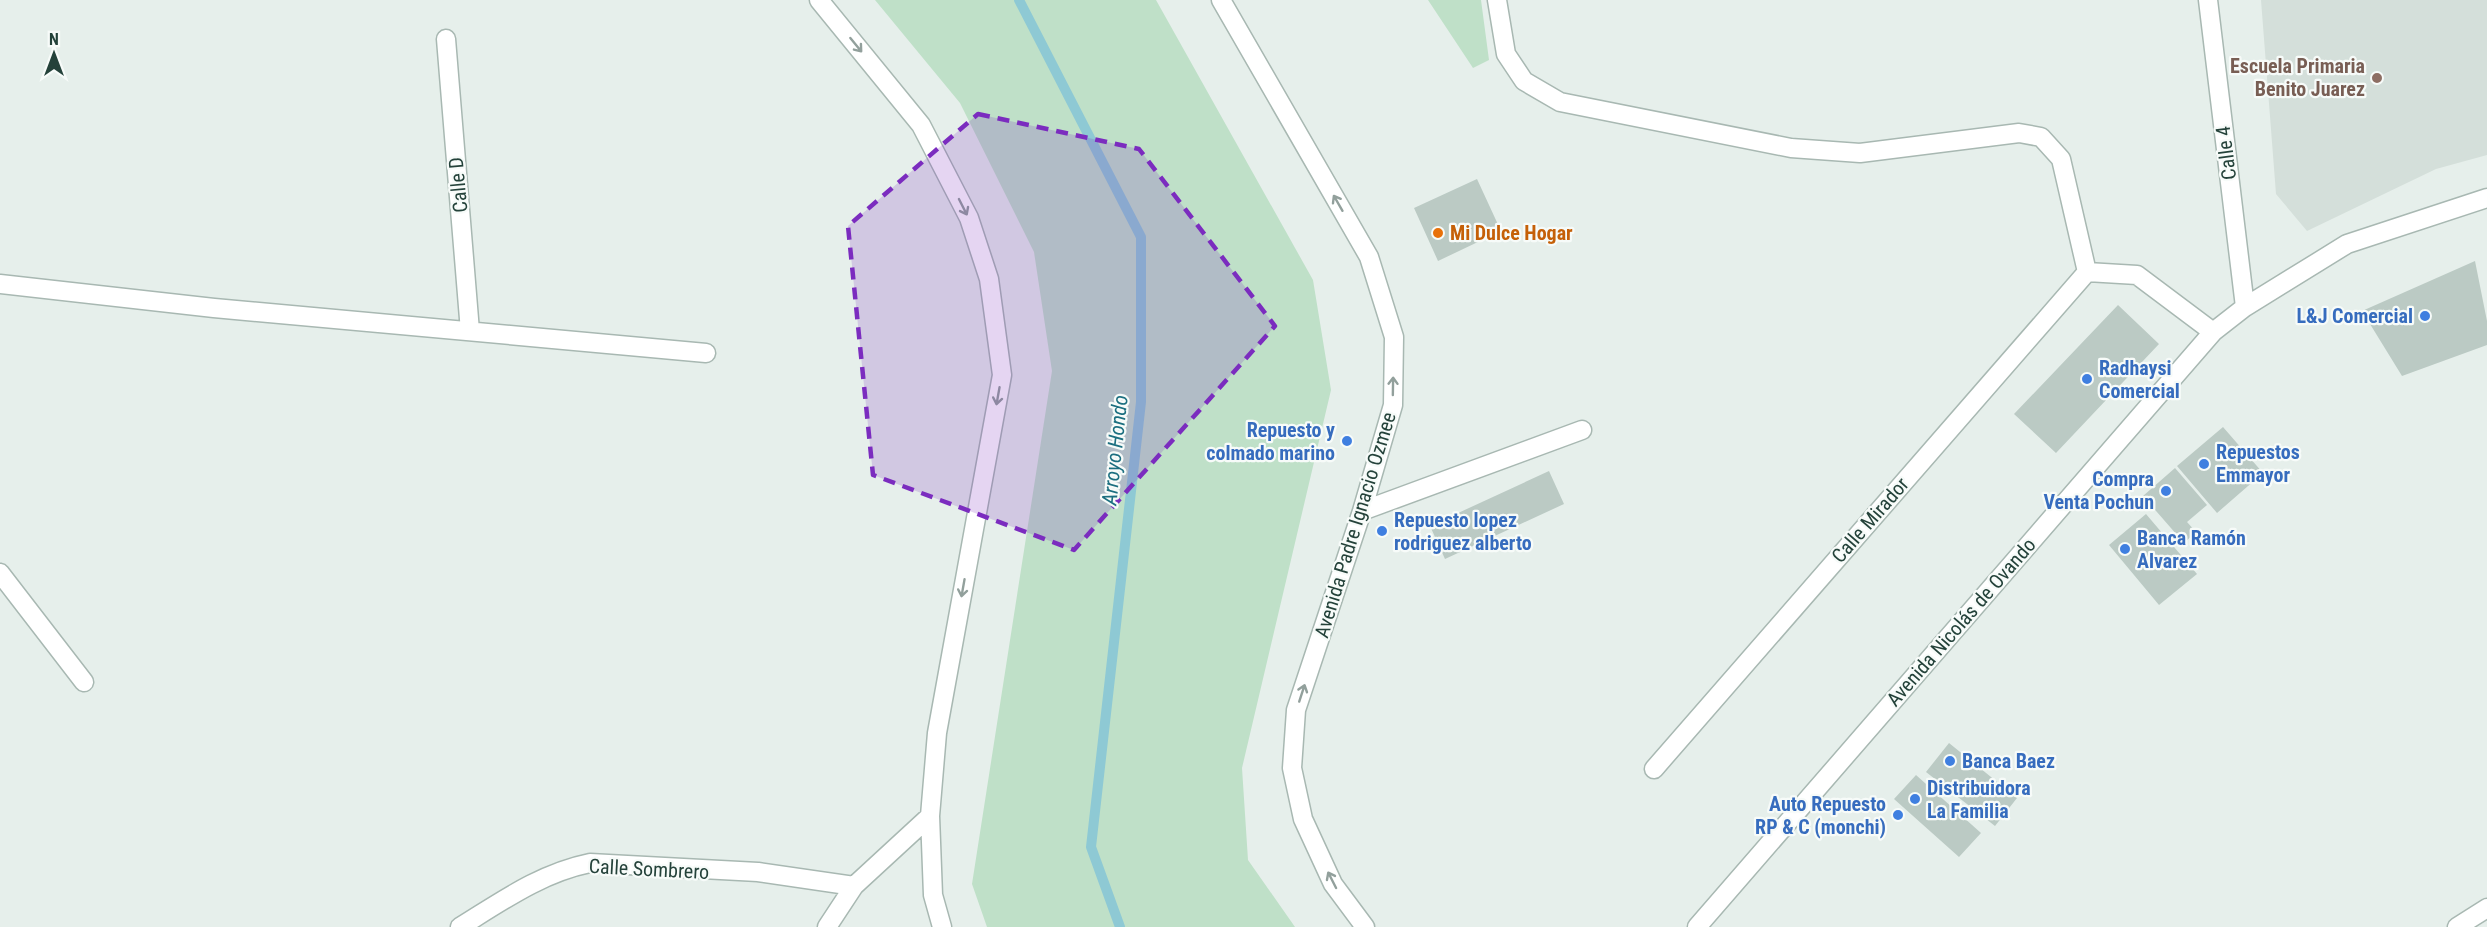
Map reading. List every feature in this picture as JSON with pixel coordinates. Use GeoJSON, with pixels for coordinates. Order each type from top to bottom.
{"type":"FeatureCollection","features":[{"type":"Feature","properties":{"kind":"street"},"geometry":{"type":"LineString","coordinates":[[819,0],[921,125],[969,218],[991,290],[1002,375],[937,733],[930,816],[933,895],[942,927]]}},
{"type":"Feature","properties":{"kind":"street","name":"Avenida Padre Ignacio Ozmee"},"geometry":{"type":"LineString","coordinates":[[1221,0],[1369,257],[1394,337],[1393,405],[1362,511],[1296,710],[1292,768],[1303,819],[1328,873],[1365,927]]}},
{"type":"Feature","properties":{"kind":"street"},"geometry":{"type":"LineString","coordinates":[[1497,0],[1506,54],[1524,81],[1560,102],[1791,148],[1860,153],[2019,133],[2041,137],[2061,159],[2087,272],[2137,275],[2213,332]]}},
{"type":"Feature","properties":{"kind":"street","name":"Calle 4"},"geometry":{"type":"LineString","coordinates":[[2208,0],[2245,307]]}},
{"type":"Feature","properties":{"kind":"street","name":"Calle D"},"geometry":{"type":"LineString","coordinates":[[446,39],[470,331]]}},
{"type":"Feature","properties":{"kind":"street","name":"Avenida Nicolás de Ovando"},"geometry":{"type":"LineString","coordinates":[[1697,927],[2213,332],[2245,307],[2347,244],[2487,198]]}},
{"type":"Feature","properties":{"kind":"street","name":"Calle Mirador"},"geometry":{"type":"LineString","coordinates":[[1654,769],[2087,272]]}},
{"type":"Feature","properties":{"kind":"street"},"geometry":{"type":"LineString","coordinates":[[0,284],[706,353]]}},
{"type":"Feature","properties":{"kind":"street"},"geometry":{"type":"LineString","coordinates":[[1362,511],[1582,430]]}},
{"type":"Feature","properties":{"kind":"street"},"geometry":{"type":"LineString","coordinates":[[0,573],[84,682]]}},
{"type":"Feature","properties":{"kind":"street"},"geometry":{"type":"LineString","coordinates":[[827,927],[854,885],[930,816]]}},
{"type":"Feature","properties":{"kind":"street","name":"Calle Sombrero"},"geometry":{"type":"LineString","coordinates":[[460,927],[538,879],[566,868],[590,863],[758,872],[854,885]]}},
{"type":"Feature","properties":{"kind":"street"},"geometry":{"type":"LineString","coordinates":[[2457,927],[2487,908]]}},
{"type":"Feature","properties":{"kind":"highlighted area"},"geometry":{"type":"Polygon","coordinates":[[[978,114],[1139,149],[1275,326],[1074,550],[873,475],[848,226],[978,114]]]}},
{"type":"Feature","properties":{"kind":"shaded area","name":"Escuela Primaria Benito Juarez"},"geometry":{"type":"Polygon","coordinates":[[[2261,0],[2487,0],[2487,155],[2436,169],[2307,231],[2276,194],[2261,0]]]}},
{"type":"Feature","properties":{"kind":"green space"},"geometry":{"type":"Polygon","coordinates":[[[875,0],[1156,0],[1313,280],[1331,390],[1242,768],[1248,860],[1295,927],[987,927],[972,884],[1052,371],[1034,252],[960,103],[875,0]]]}},
{"type":"Feature","properties":{"kind":"green space"},"geometry":{"type":"Polygon","coordinates":[[[1428,0],[1481,0],[1489,60],[1473,68],[1428,0]]]}},
{"type":"Feature","properties":{"kind":"building"},"geometry":{"type":"Polygon","coordinates":[[[1477,179],[1501,231],[1438,261],[1414,208],[1477,179]]]}},
{"type":"Feature","properties":{"kind":"building","name":"L&J Comercial"},"geometry":{"type":"Polygon","coordinates":[[[2475,261],[2487,321],[2487,345],[2402,376],[2362,311],[2475,261]]]}},
{"type":"Feature","properties":{"kind":"building","name":"Radhaysi Comercial"},"geometry":{"type":"Polygon","coordinates":[[[2118,305],[2159,344],[2056,453],[2014,414],[2118,305]]]}},
{"type":"Feature","properties":{"kind":"building"},"geometry":{"type":"Polygon","coordinates":[[[2223,427],[2263,473],[2217,513],[2177,466],[2223,427]]]}},
{"type":"Feature","properties":{"kind":"building"},"geometry":{"type":"Polygon","coordinates":[[[2175,468],[2207,505],[2187,522],[2196,532],[2184,543],[2143,496],[2175,468]]]}},
{"type":"Feature","properties":{"kind":"building"},"geometry":{"type":"Polygon","coordinates":[[[1549,471],[1564,504],[1445,559],[1430,526],[1549,471]]]}},
{"type":"Feature","properties":{"kind":"building"},"geometry":{"type":"Polygon","coordinates":[[[2146,514],[2197,574],[2159,605],[2109,545],[2146,514]]]}},
{"type":"Feature","properties":{"kind":"building"},"geometry":{"type":"Polygon","coordinates":[[[1949,743],[2017,798],[1995,826],[1926,772],[1949,743]]]}},
{"type":"Feature","properties":{"kind":"building"},"geometry":{"type":"Polygon","coordinates":[[[1916,775],[1981,833],[1959,857],[1894,799],[1916,775]]]}},
{"type":"Feature","properties":{"kind":"waterway","name":"Arroyo Hondo"},"geometry":{"type":"LineString","coordinates":[[1019,0],[1141,237],[1141,402],[1091,847],[1120,927]]}},
{"type":"Feature","properties":{"kind":"place","name":"Escuela Primaria Benito Juarez"},"geometry":{"type":"Point","coordinates":[2377,78]}},
{"type":"Feature","properties":{"kind":"place","name":"Mi Dulce Hogar"},"geometry":{"type":"Point","coordinates":[1438,233]}},
{"type":"Feature","properties":{"kind":"place","name":"L&J Comercial"},"geometry":{"type":"Point","coordinates":[2425,316]}},
{"type":"Feature","properties":{"kind":"place","name":"Radhaysi Comercial"},"geometry":{"type":"Point","coordinates":[2087,379]}},
{"type":"Feature","properties":{"kind":"place","name":"Repuesto y colmado marino"},"geometry":{"type":"Point","coordinates":[1347,441]}},
{"type":"Feature","properties":{"kind":"place","name":"Repuestos Emmayor"},"geometry":{"type":"Point","coordinates":[2204,464]}},
{"type":"Feature","properties":{"kind":"place","name":"Compra Venta Pochun"},"geometry":{"type":"Point","coordinates":[2166,491]}},
{"type":"Feature","properties":{"kind":"place","name":"Repuesto lopez rodriguez alberto"},"geometry":{"type":"Point","coordinates":[1382,531]}},
{"type":"Feature","properties":{"kind":"place","name":"Banca Ramón Alvarez"},"geometry":{"type":"Point","coordinates":[2125,549]}},
{"type":"Feature","properties":{"kind":"place","name":"Banca Baez"},"geometry":{"type":"Point","coordinates":[1950,761]}},
{"type":"Feature","properties":{"kind":"place","name":"Distribuidora La Familia"},"geometry":{"type":"Point","coordinates":[1915,799]}},
{"type":"Feature","properties":{"kind":"place","name":"Auto Repuesto RP & C (monchi)"},"geometry":{"type":"Point","coordinates":[1898,815]}}]}
